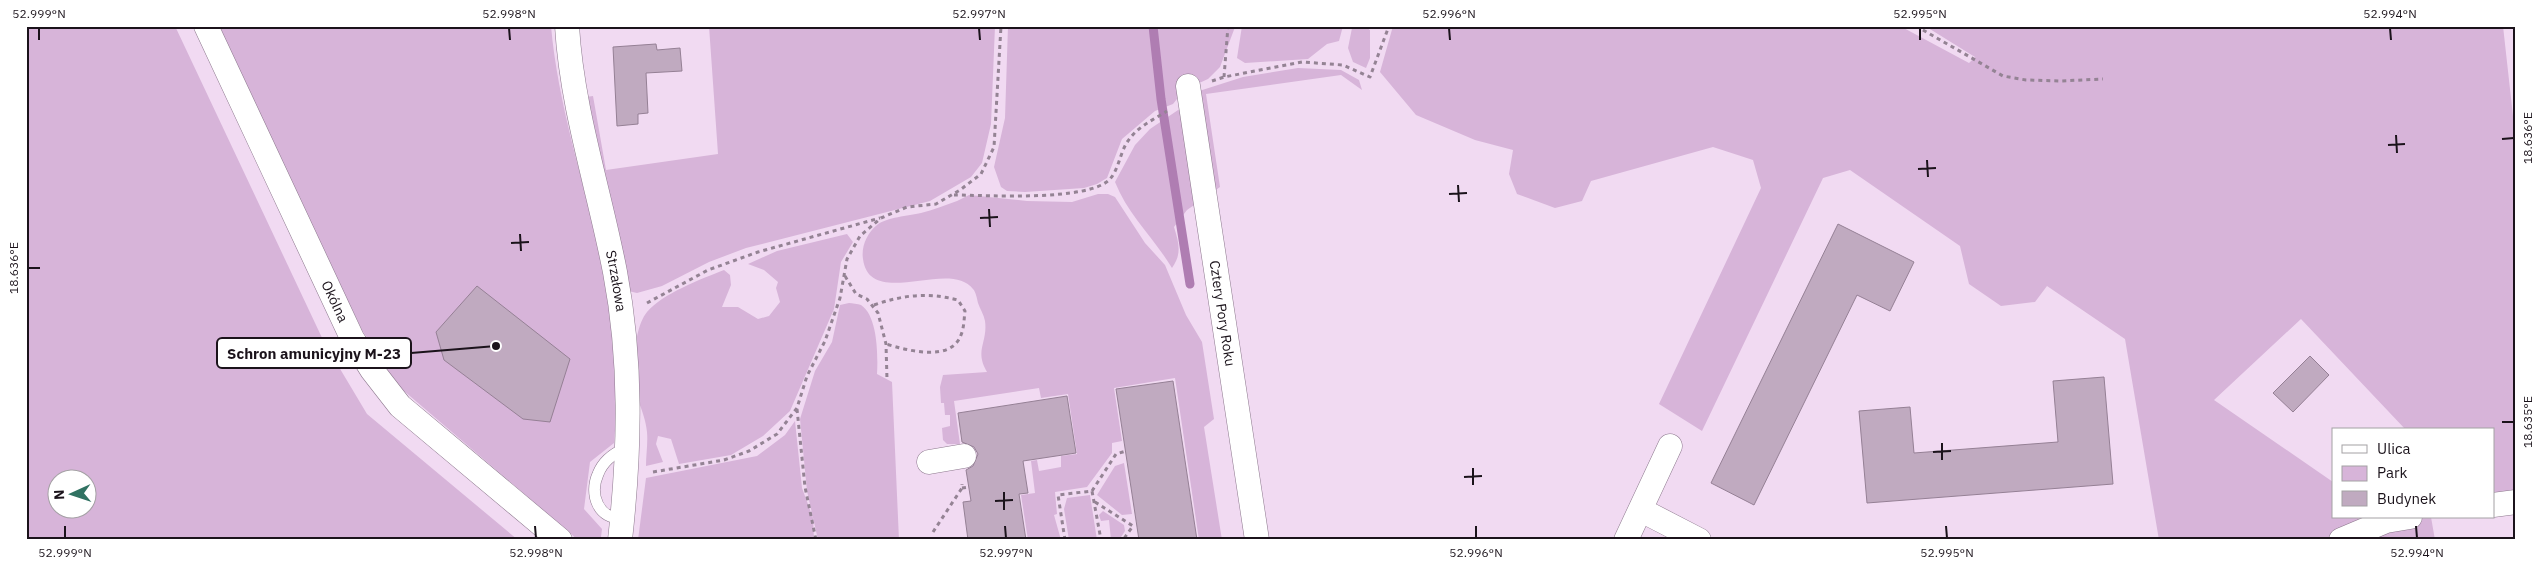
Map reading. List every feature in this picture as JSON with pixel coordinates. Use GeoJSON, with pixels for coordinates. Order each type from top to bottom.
{"type":"FeatureCollection","features":[{"type":"Feature","properties":{"kind":"street","name":"Okólna"},"geometry":{"type":"LineString","coordinates":[[206,26],[352,338],[372,370],[400,406],[560,540]]}},
{"type":"Feature","properties":{"kind":"street","name":"Strzałowa"},"geometry":{"type":"LineString","coordinates":[[567,26],[570,69],[615,271],[622,317],[629,404],[621,529]]}},
{"type":"Feature","properties":{"kind":"street","name":"Cztery Pory Roku"},"geometry":{"type":"LineString","coordinates":[[1188,88],[1257,540]]}},
{"type":"Feature","properties":{"kind":"street"},"geometry":{"type":"LineString","coordinates":[[1626,540],[1670,446]]}},
{"type":"Feature","properties":{"kind":"street"},"geometry":{"type":"LineString","coordinates":[[929,462],[961,456]]}},
{"type":"Feature","properties":{"kind":"street"},"geometry":{"type":"LineString","coordinates":[[2494,505],[2516,502]]}},
{"type":"Feature","properties":{"kind":"street"},"geometry":{"type":"LineString","coordinates":[[1641,510],[1699,540]]}},
{"type":"Feature","properties":{"kind":"street"},"geometry":{"type":"LineString","coordinates":[[2341,540],[2386,521],[2404,518]]}},
{"type":"Feature","properties":{"kind":"lane"},"geometry":{"type":"LineString","coordinates":[[621,529],[601,512],[595,492],[598,474],[603,465],[616,452],[626,448]]}},
{"type":"Feature","properties":{"kind":"path"},"geometry":{"type":"LineString","coordinates":[[622,317],[708,270],[758,252],[880,218],[907,208],[936,204],[981,174],[994,147],[1001,26]]}},
{"type":"Feature","properties":{"kind":"path"},"geometry":{"type":"LineString","coordinates":[[1224,77],[1228,26]]}},
{"type":"Feature","properties":{"kind":"path"},"geometry":{"type":"LineString","coordinates":[[1188,88],[1224,77],[1302,62],[1343,64],[1370,77],[1388,26]]}},
{"type":"Feature","properties":{"kind":"path"},"geometry":{"type":"LineString","coordinates":[[1916,26],[2003,76],[2026,80],[2103,79]]}},
{"type":"Feature","properties":{"kind":"path"},"geometry":{"type":"LineString","coordinates":[[952,195],[1056,194],[1100,187],[1111,178],[1127,141],[1140,127],[1153,119]]}},
{"type":"Feature","properties":{"kind":"path"},"geometry":{"type":"LineString","coordinates":[[625,477],[724,460],[749,451],[777,434],[797,408],[807,376],[825,341],[840,298],[847,259],[860,236],[880,218]]}},
{"type":"Feature","properties":{"kind":"path"},"geometry":{"type":"LineString","coordinates":[[844,276],[856,294],[874,305],[878,313],[886,344],[887,380]]}},
{"type":"Feature","properties":{"kind":"path"},"geometry":{"type":"LineString","coordinates":[[874,305],[903,296],[921,294],[958,300],[965,311],[961,336],[950,347],[937,351],[918,353],[886,344]]}},
{"type":"Feature","properties":{"kind":"path"},"geometry":{"type":"LineString","coordinates":[[797,408],[805,487],[816,540]]}},
{"type":"Feature","properties":{"kind":"path"},"geometry":{"type":"LineString","coordinates":[[1101,540],[1092,491],[1116,454],[1126,451]]}},
{"type":"Feature","properties":{"kind":"path"},"geometry":{"type":"LineString","coordinates":[[933,532],[962,488],[961,456]]}},
{"type":"Feature","properties":{"kind":"path"},"geometry":{"type":"LineString","coordinates":[[962,488],[969,486]]}},
{"type":"Feature","properties":{"kind":"path"},"geometry":{"type":"LineString","coordinates":[[1065,540],[1058,495],[1092,491]]}},
{"type":"Feature","properties":{"kind":"path"},"geometry":{"type":"LineString","coordinates":[[1094,502],[1135,526],[1123,540]]}},
{"type":"Feature","properties":{"kind":"green space"},"geometry":{"type":"Polygon","coordinates":[[[26,26],[175,26],[324,342],[367,414],[518,540],[26,540],[26,26]]]}},
{"type":"Feature","properties":{"kind":"green space"},"geometry":{"type":"Polygon","coordinates":[[[215,26],[551,26],[556,68],[564,109],[605,273],[613,314],[619,367],[614,443],[590,462],[584,509],[602,529],[601,537],[597,540],[578,540],[397,385],[362,330],[215,26]]]}},
{"type":"Feature","properties":{"kind":"green space"},"geometry":{"type":"Polygon","coordinates":[[[709,26],[995,26],[991,124],[982,163],[971,177],[930,201],[746,248],[709,262],[662,286],[637,293],[628,291],[586,97],[593,96],[606,170],[718,154],[709,26]]]}},
{"type":"Feature","properties":{"kind":"green space"},"geometry":{"type":"Polygon","coordinates":[[[1008,26],[1235,27],[1220,67],[1208,79],[1184,90],[1173,104],[1155,111],[1122,139],[1107,178],[1097,184],[1084,188],[1025,192],[1007,191],[1001,187],[994,167],[1005,118],[1008,26]]]}},
{"type":"Feature","properties":{"kind":"green space"},"geometry":{"type":"Polygon","coordinates":[[[1242,26],[1343,26],[1339,41],[1327,44],[1308,59],[1245,63],[1237,58],[1242,26]]]}},
{"type":"Feature","properties":{"kind":"green space"},"geometry":{"type":"Polygon","coordinates":[[[1364,26],[1370,30],[1370,58],[1366,68],[1353,62],[1348,48],[1352,28],[1364,26]]]}},
{"type":"Feature","properties":{"kind":"green space"},"geometry":{"type":"Polygon","coordinates":[[[1393,26],[1900,26],[1969,63],[1975,57],[1925,26],[2503,26],[2516,143],[2516,491],[2494,494],[2494,428],[2404,428],[2301,319],[2214,400],[2332,481],[2332,518],[2431,518],[2435,540],[2159,540],[2125,339],[2047,286],[2035,302],[2001,306],[1969,284],[1960,246],[1850,170],[1823,178],[1702,431],[1659,404],[1761,188],[1753,160],[1713,147],[1591,181],[1582,201],[1555,208],[1517,194],[1509,174],[1513,150],[1475,140],[1416,115],[1380,72],[1393,26]]]}},
{"type":"Feature","properties":{"kind":"green space"},"geometry":{"type":"Polygon","coordinates":[[[1298,68],[1341,70],[1359,80],[1362,90],[1341,75],[1206,94],[1220,187],[1187,210],[1174,227],[1179,248],[1172,268],[1134,216],[1115,182],[1135,145],[1150,129],[1184,106],[1196,92],[1243,77],[1298,68]]]}},
{"type":"Feature","properties":{"kind":"green space"},"geometry":{"type":"Polygon","coordinates":[[[1098,194],[1108,194],[1115,197],[1145,243],[1165,265],[1186,315],[1202,342],[1214,419],[1204,427],[1222,540],[1199,540],[1175,378],[1114,388],[1122,441],[1112,443],[1112,453],[1087,487],[1055,492],[1057,514],[1054,515],[1061,540],[1028,540],[1021,495],[1035,493],[1031,461],[1037,460],[1039,471],[1061,467],[1061,456],[1077,454],[1068,394],[1041,398],[1039,388],[954,401],[960,444],[947,444],[943,440],[942,428],[950,426],[950,415],[945,415],[944,403],[941,403],[940,387],[943,375],[987,372],[983,364],[981,352],[985,335],[985,321],[975,292],[962,281],[947,278],[895,283],[880,281],[869,274],[863,259],[864,245],[868,236],[873,228],[881,222],[921,213],[969,195],[1027,201],[1072,202],[1098,194]]]}},
{"type":"Feature","properties":{"kind":"green space"},"geometry":{"type":"Polygon","coordinates":[[[847,234],[853,242],[841,262],[834,309],[790,411],[763,436],[731,455],[679,464],[671,439],[658,436],[656,444],[663,462],[646,466],[647,432],[637,393],[634,369],[638,331],[647,312],[672,293],[693,282],[724,270],[730,275],[731,285],[722,307],[738,307],[758,319],[769,316],[780,302],[776,288],[778,282],[764,270],[748,264],[777,251],[847,234]]]}},
{"type":"Feature","properties":{"kind":"green space"},"geometry":{"type":"Polygon","coordinates":[[[849,303],[861,305],[867,310],[876,337],[877,374],[892,382],[899,540],[818,540],[807,491],[800,419],[815,371],[832,342],[840,305],[849,303]]]}},
{"type":"Feature","properties":{"kind":"green space"},"geometry":{"type":"Polygon","coordinates":[[[795,421],[802,488],[813,518],[814,540],[638,540],[646,478],[757,456],[785,435],[795,421]]]}},
{"type":"Feature","properties":{"kind":"green space"},"geometry":{"type":"Polygon","coordinates":[[[1124,463],[1132,514],[1122,515],[1097,495],[1115,466],[1124,463]]]}},
{"type":"Feature","properties":{"kind":"green space"},"geometry":{"type":"Polygon","coordinates":[[[1090,495],[1097,540],[1069,540],[1064,509],[1067,498],[1090,495]]]}},
{"type":"Feature","properties":{"kind":"green space"},"geometry":{"type":"Polygon","coordinates":[[[1103,511],[1124,525],[1125,531],[1119,540],[1111,540],[1109,520],[1101,521],[1099,515],[1103,511]]]}},
{"type":"Feature","properties":{"kind":"building"},"geometry":{"type":"Polygon","coordinates":[[[656,44],[657,50],[680,48],[682,71],[646,73],[648,113],[638,114],[638,124],[617,126],[613,47],[656,44]]]}},
{"type":"Feature","properties":{"kind":"building"},"geometry":{"type":"Polygon","coordinates":[[[1838,224],[1914,262],[1890,311],[1857,295],[1754,505],[1711,483],[1838,224]]]}},
{"type":"Feature","properties":{"kind":"building"},"geometry":{"type":"Polygon","coordinates":[[[477,286],[570,359],[550,422],[523,419],[444,360],[436,332],[477,286]]]}},
{"type":"Feature","properties":{"kind":"building"},"geometry":{"type":"Polygon","coordinates":[[[2310,356],[2329,375],[2293,412],[2273,393],[2310,356]]]}},
{"type":"Feature","properties":{"kind":"building"},"geometry":{"type":"Polygon","coordinates":[[[2104,377],[2113,484],[1867,503],[1859,411],[1910,407],[1914,453],[2058,442],[2053,381],[2104,377]]]}},
{"type":"Feature","properties":{"kind":"building"},"geometry":{"type":"Polygon","coordinates":[[[1173,381],[1197,540],[1139,540],[1116,389],[1173,381]]]}},
{"type":"Feature","properties":{"kind":"building"},"geometry":{"type":"Polygon","coordinates":[[[1067,396],[1076,453],[1023,461],[1028,493],[1019,494],[1026,540],[968,540],[963,502],[971,501],[966,470],[973,466],[978,454],[974,447],[962,442],[958,413],[1067,396]]]}},
{"type":"Feature","properties":{"kind":"waterway"},"geometry":{"type":"LineString","coordinates":[[1153,26],[1161,99],[1190,284]]}},
{"type":"Feature","properties":{"kind":"place","name":"Schron amunicyjny M-23"},"geometry":{"type":"Point","coordinates":[496,346]}}]}
